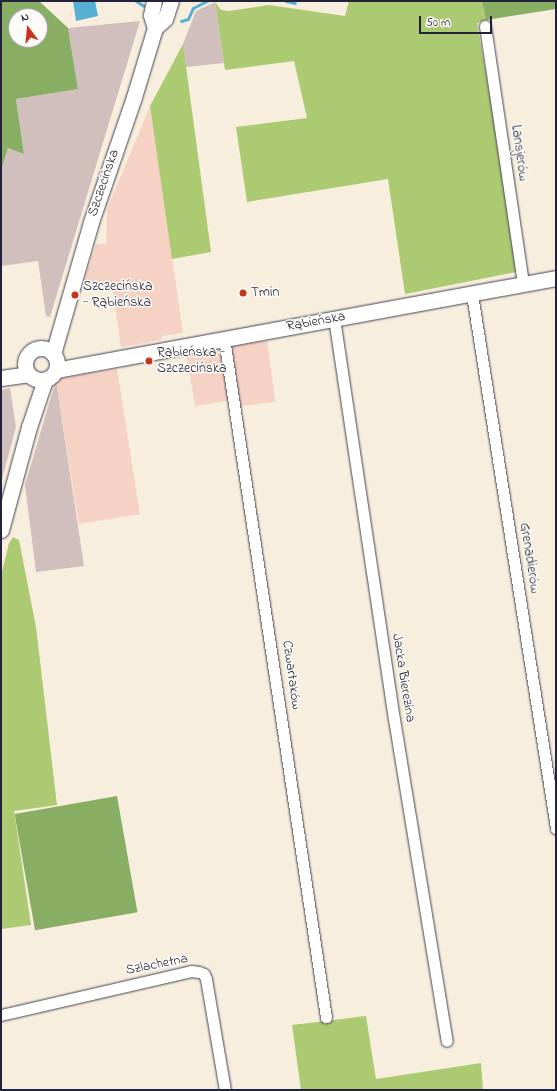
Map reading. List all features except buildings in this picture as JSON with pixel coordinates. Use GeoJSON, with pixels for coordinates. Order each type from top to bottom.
{"type":"FeatureCollection","features":[{"type":"Feature","properties":{"kind":"main road","name":"Szczecińska"},"geometry":{"type":"LineString","coordinates":[[154,1],[151,16],[155,28]]}},
{"type":"Feature","properties":{"kind":"main road","name":"Szczecińska"},"geometry":{"type":"LineString","coordinates":[[40,368],[55,338],[91,222],[134,97],[155,28],[165,19],[171,1]]}},
{"type":"Feature","properties":{"kind":"main road","name":"Rąbieńska"},"geometry":{"type":"LineString","coordinates":[[1,378],[40,368],[76,365],[556,278]]}},
{"type":"Feature","properties":{"kind":"main road"},"geometry":{"type":"LineString","coordinates":[[1,530],[38,397],[40,368]]}},
{"type":"Feature","properties":{"kind":"street","name":"Lansjerów"},"geometry":{"type":"LineString","coordinates":[[485,26],[523,284]]}},
{"type":"Feature","properties":{"kind":"street","name":"Grenadierów"},"geometry":{"type":"LineString","coordinates":[[472,294],[556,828]]}},
{"type":"Feature","properties":{"kind":"street","name":"Jacka Bierezina"},"geometry":{"type":"LineString","coordinates":[[334,318],[394,719],[447,1041]]}},
{"type":"Feature","properties":{"kind":"street","name":"Czwartaków"},"geometry":{"type":"LineString","coordinates":[[224,338],[326,1017]]}},
{"type":"Feature","properties":{"kind":"street","name":"Szlachetna"},"geometry":{"type":"LineString","coordinates":[[1,1015],[191,971],[199,972],[204,974],[206,980],[225,1090]]}},
{"type":"Feature","properties":{"kind":"shaded area"},"geometry":{"type":"Polygon","coordinates":[[[215,2],[224,63],[186,67],[183,44],[196,11],[215,2]]]}},
{"type":"Feature","properties":{"kind":"shaded area"},"geometry":{"type":"Polygon","coordinates":[[[140,21],[50,317],[46,316],[38,261],[1,266],[1,171],[8,148],[24,154],[16,99],[78,89],[68,28],[140,21]]]}},
{"type":"Feature","properties":{"kind":"shaded area"},"geometry":{"type":"Polygon","coordinates":[[[150,106],[183,333],[162,336],[161,340],[121,347],[112,286],[82,289],[96,244],[106,244],[107,209],[150,106]]]}},
{"type":"Feature","properties":{"kind":"shaded area"},"geometry":{"type":"Polygon","coordinates":[[[267,341],[275,401],[238,407],[229,346],[267,341]]]}},
{"type":"Feature","properties":{"kind":"shaded area"},"geometry":{"type":"Polygon","coordinates":[[[220,350],[229,400],[195,406],[187,356],[220,350]]]}},
{"type":"Feature","properties":{"kind":"shaded area"},"geometry":{"type":"Polygon","coordinates":[[[117,369],[140,514],[79,524],[56,379],[117,369]]]}},
{"type":"Feature","properties":{"kind":"shaded area"},"geometry":{"type":"Polygon","coordinates":[[[56,380],[84,566],[36,572],[25,485],[56,380]]]}},
{"type":"Feature","properties":{"kind":"shaded area"},"geometry":{"type":"Polygon","coordinates":[[[10,388],[16,427],[1,483],[1,390],[10,388]]]}},
{"type":"Feature","properties":{"kind":"green space"},"geometry":{"type":"Polygon","coordinates":[[[1,1],[39,1],[47,8],[8,8],[8,48],[48,48],[48,9],[68,28],[78,89],[16,99],[24,154],[8,148],[1,171],[1,1]]]}},
{"type":"Feature","properties":{"kind":"green space"},"geometry":{"type":"Polygon","coordinates":[[[349,1],[482,1],[486,20],[477,23],[501,160],[516,272],[405,294],[388,179],[247,202],[236,127],[307,118],[294,61],[225,70],[215,2],[221,10],[229,11],[269,5],[345,16],[349,1]]]}},
{"type":"Feature","properties":{"kind":"green space"},"geometry":{"type":"Polygon","coordinates":[[[482,1],[556,1],[556,9],[486,20],[482,1]]]}},
{"type":"Feature","properties":{"kind":"green space"},"geometry":{"type":"Polygon","coordinates":[[[183,44],[211,252],[172,259],[150,106],[183,44]]]}},
{"type":"Feature","properties":{"kind":"green space"},"geometry":{"type":"Polygon","coordinates":[[[13,537],[19,540],[36,627],[57,805],[14,811],[31,925],[1,929],[1,576],[9,543],[13,537]]]}},
{"type":"Feature","properties":{"kind":"green space"},"geometry":{"type":"Polygon","coordinates":[[[117,796],[137,912],[35,930],[15,814],[117,796]]]}},
{"type":"Feature","properties":{"kind":"green space"},"geometry":{"type":"Polygon","coordinates":[[[366,1016],[376,1079],[481,1063],[483,1090],[301,1090],[292,1025],[366,1016]]]}},
{"type":"Feature","properties":{"kind":"water"},"geometry":{"type":"Polygon","coordinates":[[[73,1],[95,1],[98,16],[76,21],[73,1]]]}},
{"type":"Feature","properties":{"kind":"waterway"},"geometry":{"type":"LineString","coordinates":[[136,1],[144,6]]}},
{"type":"Feature","properties":{"kind":"waterway"},"geometry":{"type":"LineString","coordinates":[[181,21],[188,19],[193,8],[207,1]]}},
{"type":"Feature","properties":{"kind":"waterway"},"geometry":{"type":"LineString","coordinates":[[286,1],[295,3]]}},
{"type":"Feature","properties":{"kind":"place","name":"Tmin"},"geometry":{"type":"Point","coordinates":[243,293]}},
{"type":"Feature","properties":{"kind":"place","name":"Szczecińska - Rąbieńska"},"geometry":{"type":"Point","coordinates":[75,295]}},
{"type":"Feature","properties":{"kind":"place","name":"Rąbieńska - Szczecińska"},"geometry":{"type":"Point","coordinates":[149,361]}}]}
